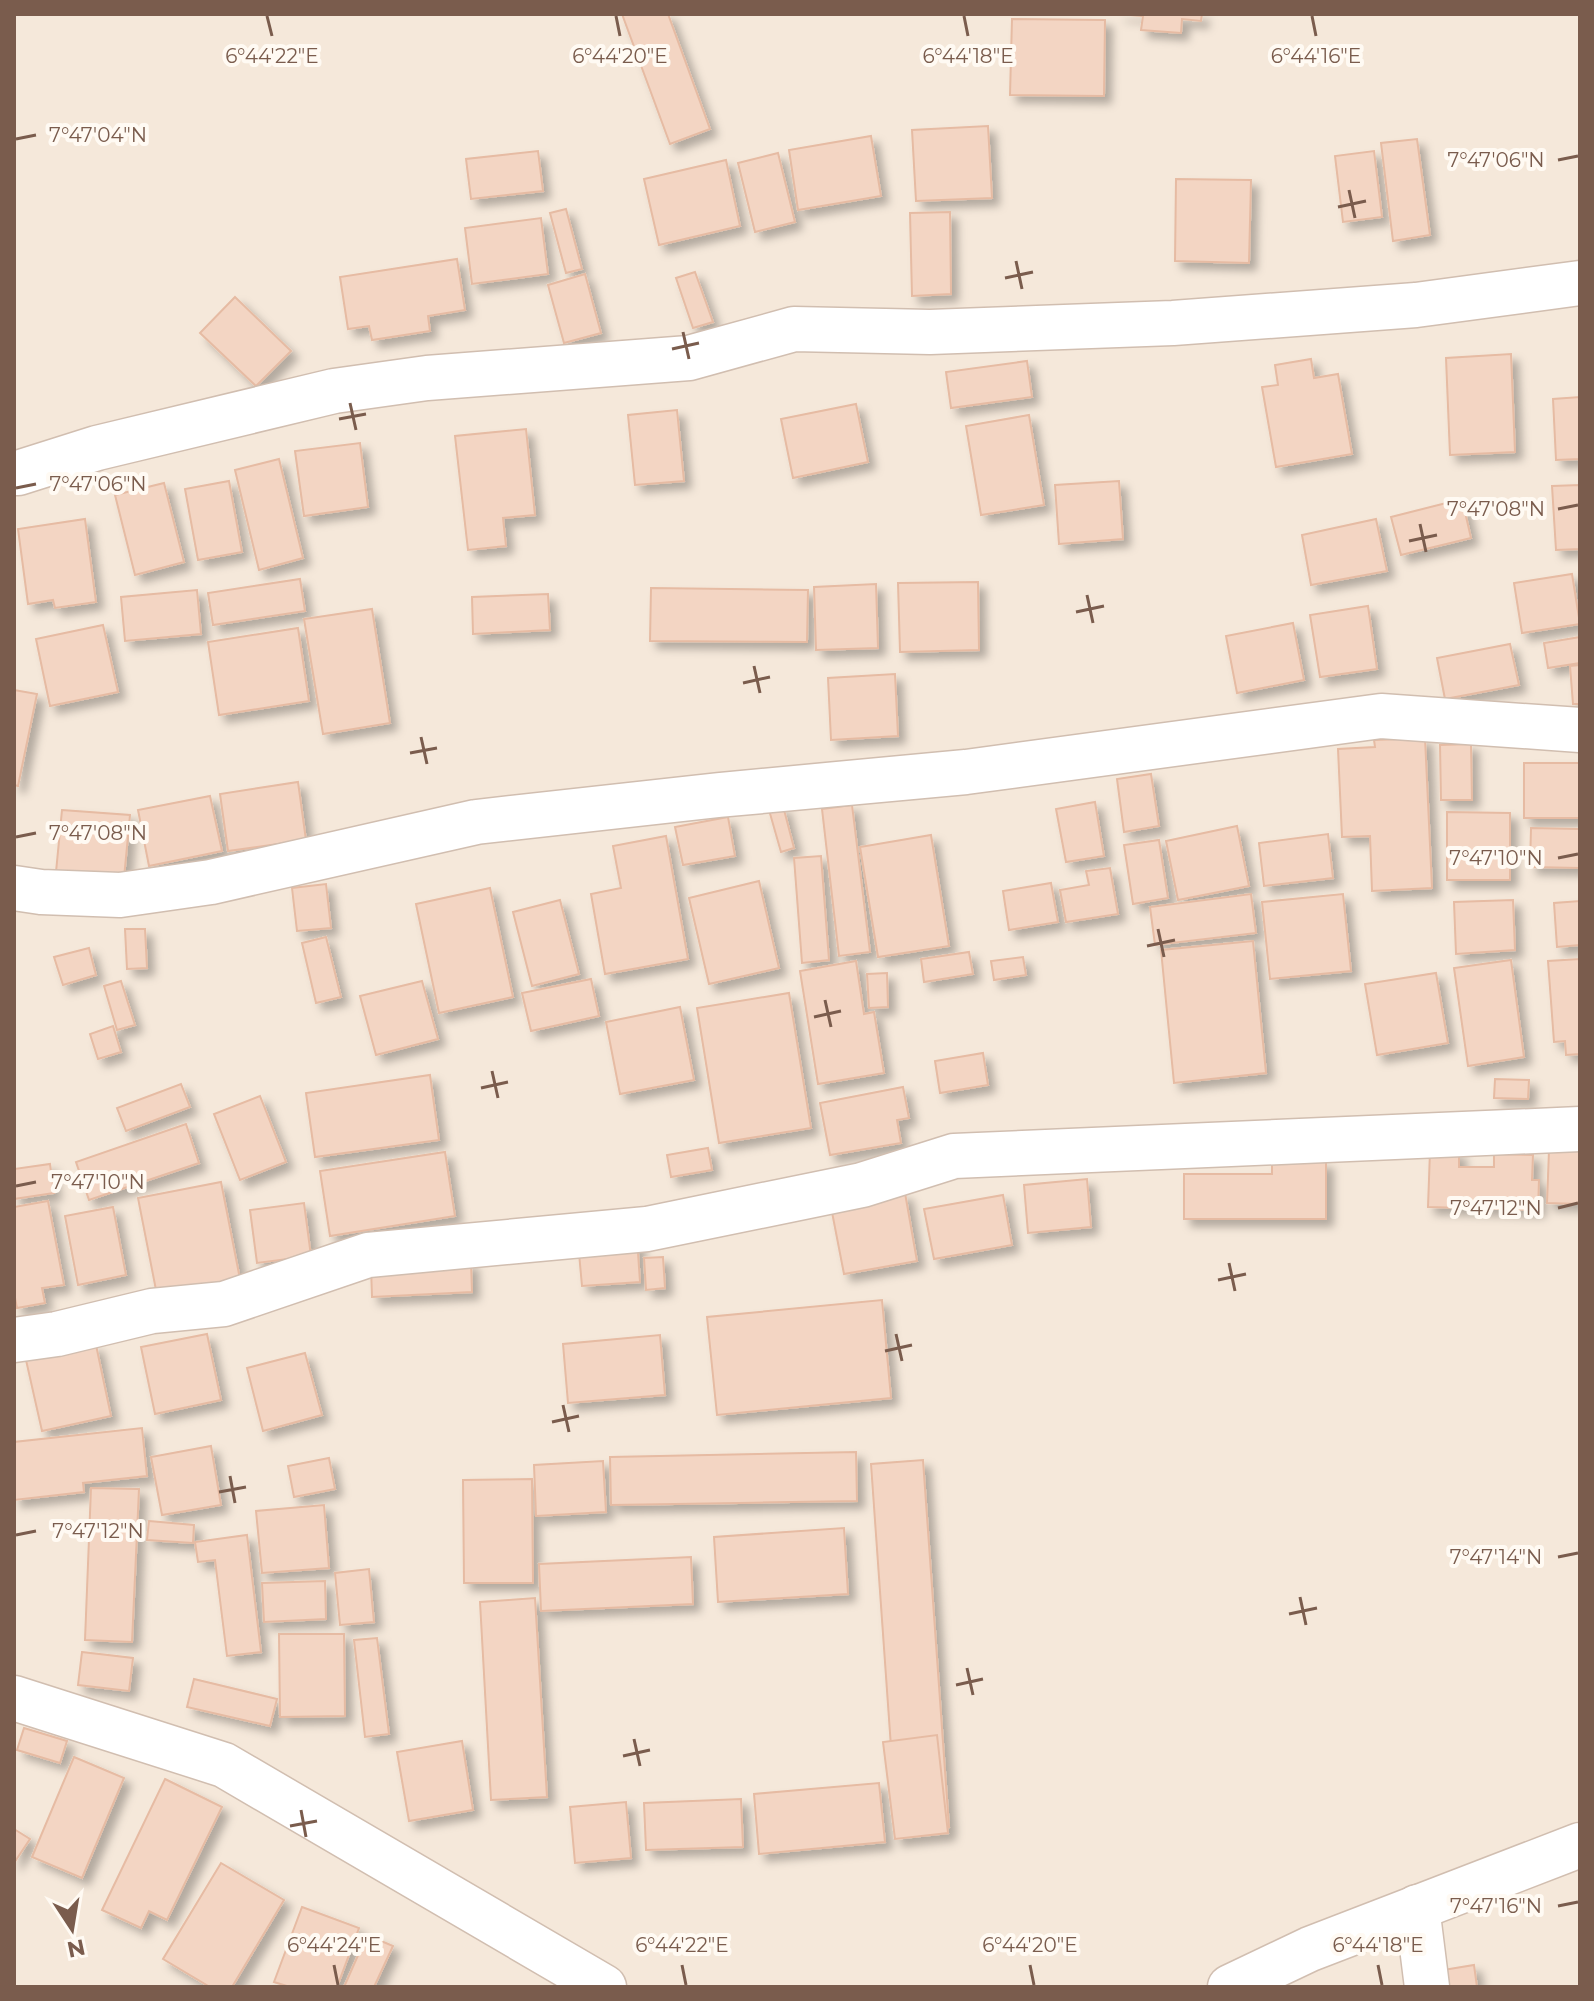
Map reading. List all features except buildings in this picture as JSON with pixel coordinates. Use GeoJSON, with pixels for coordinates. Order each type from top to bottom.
{"type":"FeatureCollection","features":[{"type":"Feature","properties":{"kind":"street"},"geometry":{"type":"LineString","coordinates":[[18,473],[97,448],[334,391],[427,378],[689,358],[794,329],[930,332],[1173,323],[1416,305],[1580,283]]}},
{"type":"Feature","properties":{"kind":"street"},"geometry":{"type":"LineString","coordinates":[[14,888],[120,895],[211,882],[476,822],[966,772],[1381,716],[1580,730]]}},
{"type":"Feature","properties":{"kind":"street"},"geometry":{"type":"LineString","coordinates":[[14,1340],[57,1334],[152,1311],[224,1304],[368,1255],[647,1229],[862,1185],[954,1156],[1580,1129]]}},
{"type":"Feature","properties":{"kind":"street"},"geometry":{"type":"LineString","coordinates":[[14,1698],[224,1765],[604,1987]]}},
{"type":"Feature","properties":{"kind":"street"},"geometry":{"type":"LineString","coordinates":[[1230,1987],[1310,1949],[1580,1845]]}},
{"type":"Feature","properties":{"kind":"street"},"geometry":{"type":"LineString","coordinates":[[1417,1907],[1427,1987]]}},
{"type":"Feature","properties":{"kind":"shaded area"},"geometry":{"type":"Polygon","coordinates":[[[14,14],[1580,14],[1580,1987],[14,1987],[14,14]]]}}]}
